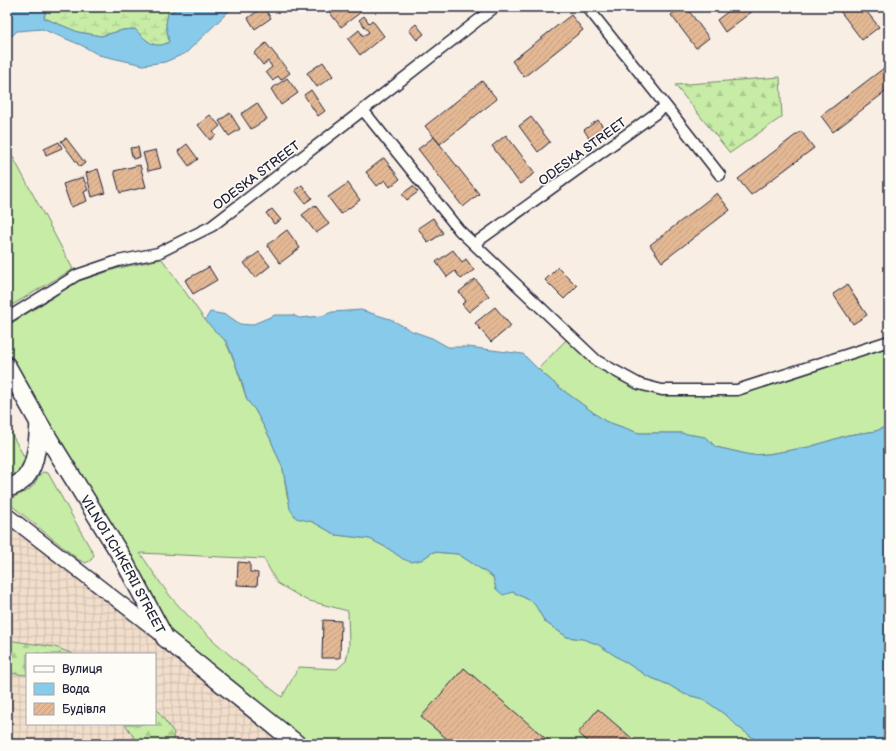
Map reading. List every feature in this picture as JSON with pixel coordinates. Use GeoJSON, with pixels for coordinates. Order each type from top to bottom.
{"type":"FeatureCollection","features":[{"type":"Feature","properties":{"kind":"main road","name":"VILNOI ICHKERII STREET"},"geometry":{"type":"LineString","coordinates":[[7,366],[39,423],[123,559],[165,638],[296,744]]}},
{"type":"Feature","properties":{"kind":"main road"},"geometry":{"type":"LineString","coordinates":[[7,488],[20,483],[30,471],[36,456],[39,423]]}},
{"type":"Feature","properties":{"kind":"street","name":"ODESKA STREET"},"geometry":{"type":"LineString","coordinates":[[7,318],[77,275],[118,261],[158,253],[212,226],[495,7]]}},
{"type":"Feature","properties":{"kind":"street"},"geometry":{"type":"LineString","coordinates":[[587,7],[720,175]]}},
{"type":"Feature","properties":{"kind":"street","name":"ODESKA STREET"},"geometry":{"type":"LineString","coordinates":[[474,244],[666,106]]}},
{"type":"Feature","properties":{"kind":"street"},"geometry":{"type":"LineString","coordinates":[[363,110],[459,230],[597,361],[639,384],[662,390],[737,390],[889,341]]}},
{"type":"Feature","properties":{"kind":"street"},"geometry":{"type":"LineString","coordinates":[[7,515],[165,638]]}},
{"type":"Feature","properties":{"kind":"shaded area"},"geometry":{"type":"Polygon","coordinates":[[[7,515],[297,744],[7,744],[7,515]]]}},
{"type":"Feature","properties":{"kind":"green space"},"geometry":{"type":"Polygon","coordinates":[[[48,7],[180,7],[168,13],[166,24],[169,42],[155,45],[150,43],[135,29],[123,30],[101,36],[78,32],[44,18],[48,7]]]}},
{"type":"Feature","properties":{"kind":"green space"},"geometry":{"type":"Polygon","coordinates":[[[780,77],[782,117],[730,153],[675,85],[780,77]]]}},
{"type":"Feature","properties":{"kind":"green space"},"geometry":{"type":"Polygon","coordinates":[[[7,146],[73,269],[7,308],[7,146]]]}},
{"type":"Feature","properties":{"kind":"green space"},"geometry":{"type":"Polygon","coordinates":[[[162,259],[205,320],[224,339],[234,360],[247,400],[255,410],[270,438],[283,469],[287,496],[296,517],[313,522],[336,535],[370,539],[389,549],[403,559],[421,560],[433,552],[458,554],[493,577],[496,589],[513,592],[535,604],[545,622],[567,637],[583,639],[597,644],[647,676],[669,685],[684,694],[703,699],[727,716],[737,726],[761,744],[297,744],[165,638],[7,366],[7,326],[79,281],[119,268],[162,259]],[[140,553],[168,593],[190,618],[254,676],[282,697],[299,667],[337,669],[346,661],[349,646],[348,611],[306,600],[277,583],[264,559],[140,553]]]}},
{"type":"Feature","properties":{"kind":"green space"},"geometry":{"type":"Polygon","coordinates":[[[567,339],[595,366],[637,389],[662,395],[737,394],[889,347],[889,425],[876,431],[848,435],[809,447],[768,454],[751,455],[716,447],[705,437],[680,433],[639,433],[605,421],[560,388],[538,369],[567,339]]]}},
{"type":"Feature","properties":{"kind":"green space"},"geometry":{"type":"Polygon","coordinates":[[[7,426],[26,460],[19,472],[7,479],[7,426]]]}},
{"type":"Feature","properties":{"kind":"green space"},"geometry":{"type":"Polygon","coordinates":[[[43,472],[48,473],[94,555],[91,560],[86,563],[79,560],[9,502],[14,497],[31,488],[39,475],[43,472]]]}},
{"type":"Feature","properties":{"kind":"green space"},"geometry":{"type":"Polygon","coordinates":[[[7,640],[55,647],[70,653],[26,653],[26,675],[8,673],[7,663],[10,655],[7,653],[7,640]]]}},
{"type":"Feature","properties":{"kind":"green space"},"geometry":{"type":"Polygon","coordinates":[[[156,708],[174,733],[172,744],[137,744],[126,725],[156,725],[156,708]]]}},
{"type":"Feature","properties":{"kind":"water"},"geometry":{"type":"Polygon","coordinates":[[[7,7],[48,7],[44,18],[78,32],[101,36],[123,30],[135,29],[150,43],[159,45],[169,42],[166,24],[168,13],[180,7],[233,7],[186,53],[165,62],[143,65],[99,55],[81,45],[42,29],[17,31],[7,41],[7,7]]]}},
{"type":"Feature","properties":{"kind":"water"},"geometry":{"type":"Polygon","coordinates":[[[361,310],[390,319],[412,331],[432,338],[448,347],[468,347],[523,354],[560,388],[605,421],[639,433],[681,433],[705,437],[716,447],[751,455],[768,454],[809,447],[848,435],[876,431],[889,425],[889,744],[761,744],[737,726],[727,716],[703,699],[684,694],[669,685],[647,676],[597,644],[583,639],[567,637],[545,622],[531,601],[513,592],[503,595],[496,589],[493,577],[458,554],[433,552],[421,560],[411,562],[403,559],[389,549],[370,539],[336,535],[313,522],[296,518],[290,509],[283,469],[270,438],[255,410],[247,400],[227,342],[205,320],[210,312],[227,315],[240,324],[251,325],[275,315],[293,315],[299,318],[322,316],[332,312],[361,310]]]}},
{"type":"Feature","properties":{"kind":"building"},"geometry":{"type":"Polygon","coordinates":[[[263,7],[271,18],[255,29],[248,18],[263,7]]]}},
{"type":"Feature","properties":{"kind":"building"},"geometry":{"type":"Polygon","coordinates":[[[338,7],[357,7],[361,12],[341,27],[330,13],[338,7]]]}},
{"type":"Feature","properties":{"kind":"building"},"geometry":{"type":"Polygon","coordinates":[[[681,7],[686,7],[709,38],[696,48],[671,15],[681,7]]]}},
{"type":"Feature","properties":{"kind":"building"},"geometry":{"type":"Polygon","coordinates":[[[734,7],[758,7],[725,32],[717,20],[734,7]]]}},
{"type":"Feature","properties":{"kind":"building"},"geometry":{"type":"Polygon","coordinates":[[[837,7],[863,7],[879,27],[862,40],[837,7]]]}},
{"type":"Feature","properties":{"kind":"building"},"geometry":{"type":"Polygon","coordinates":[[[571,15],[583,30],[524,77],[512,61],[571,15]]]}},
{"type":"Feature","properties":{"kind":"building"},"geometry":{"type":"Polygon","coordinates":[[[364,16],[369,23],[372,20],[384,36],[360,55],[348,39],[359,30],[363,36],[369,32],[359,20],[364,16]]]}},
{"type":"Feature","properties":{"kind":"building"},"geometry":{"type":"Polygon","coordinates":[[[416,24],[424,34],[417,40],[409,30],[416,24]]]}},
{"type":"Feature","properties":{"kind":"building"},"geometry":{"type":"Polygon","coordinates":[[[266,43],[290,73],[281,80],[278,76],[273,81],[266,72],[272,67],[268,61],[263,65],[254,53],[266,43]]]}},
{"type":"Feature","properties":{"kind":"building"},"geometry":{"type":"Polygon","coordinates":[[[323,62],[333,76],[317,87],[307,73],[323,62]]]}},
{"type":"Feature","properties":{"kind":"building"},"geometry":{"type":"Polygon","coordinates":[[[884,68],[889,75],[889,89],[833,132],[821,116],[884,68]]]}},
{"type":"Feature","properties":{"kind":"building"},"geometry":{"type":"Polygon","coordinates":[[[287,78],[298,93],[281,105],[271,89],[287,78]]]}},
{"type":"Feature","properties":{"kind":"building"},"geometry":{"type":"Polygon","coordinates":[[[482,81],[497,99],[440,144],[425,126],[482,81]]]}},
{"type":"Feature","properties":{"kind":"building"},"geometry":{"type":"Polygon","coordinates":[[[311,90],[325,111],[318,116],[304,95],[311,90]]]}},
{"type":"Feature","properties":{"kind":"building"},"geometry":{"type":"Polygon","coordinates":[[[257,103],[267,119],[251,129],[241,114],[257,103]]]}},
{"type":"Feature","properties":{"kind":"building"},"geometry":{"type":"Polygon","coordinates":[[[230,113],[240,129],[229,136],[219,121],[230,113]]]}},
{"type":"Feature","properties":{"kind":"building"},"geometry":{"type":"Polygon","coordinates":[[[210,115],[220,126],[213,132],[216,135],[210,140],[198,125],[210,115]]]}},
{"type":"Feature","properties":{"kind":"building"},"geometry":{"type":"Polygon","coordinates":[[[531,117],[550,142],[538,152],[519,126],[531,117]]]}},
{"type":"Feature","properties":{"kind":"building"},"geometry":{"type":"Polygon","coordinates":[[[598,120],[606,131],[591,141],[584,130],[598,120]]]}},
{"type":"Feature","properties":{"kind":"building"},"geometry":{"type":"Polygon","coordinates":[[[801,131],[814,148],[751,195],[738,179],[801,131]]]}},
{"type":"Feature","properties":{"kind":"building"},"geometry":{"type":"Polygon","coordinates":[[[506,135],[535,173],[520,184],[492,146],[506,135]]]}},
{"type":"Feature","properties":{"kind":"building"},"geometry":{"type":"Polygon","coordinates":[[[434,137],[479,194],[463,207],[418,149],[434,137]]]}},
{"type":"Feature","properties":{"kind":"building"},"geometry":{"type":"Polygon","coordinates":[[[66,138],[85,163],[80,167],[61,141],[66,138]]]}},
{"type":"Feature","properties":{"kind":"building"},"geometry":{"type":"Polygon","coordinates":[[[59,142],[62,148],[46,155],[44,149],[59,142]]]}},
{"type":"Feature","properties":{"kind":"building"},"geometry":{"type":"Polygon","coordinates":[[[187,144],[198,159],[189,166],[178,151],[187,144]]]}},
{"type":"Feature","properties":{"kind":"building"},"geometry":{"type":"Polygon","coordinates":[[[138,147],[140,157],[133,159],[130,148],[138,147]]]}},
{"type":"Feature","properties":{"kind":"building"},"geometry":{"type":"Polygon","coordinates":[[[156,150],[161,168],[148,171],[143,153],[156,150]]]}},
{"type":"Feature","properties":{"kind":"building"},"geometry":{"type":"Polygon","coordinates":[[[384,158],[400,179],[390,187],[385,180],[377,186],[366,172],[384,158]]]}},
{"type":"Feature","properties":{"kind":"building"},"geometry":{"type":"Polygon","coordinates":[[[140,165],[146,187],[120,193],[114,171],[140,165]]]}},
{"type":"Feature","properties":{"kind":"building"},"geometry":{"type":"Polygon","coordinates":[[[98,169],[105,193],[92,197],[86,173],[98,169]]]}},
{"type":"Feature","properties":{"kind":"building"},"geometry":{"type":"Polygon","coordinates":[[[83,177],[88,190],[84,192],[87,201],[71,207],[63,184],[83,177]]]}},
{"type":"Feature","properties":{"kind":"building"},"geometry":{"type":"Polygon","coordinates":[[[348,183],[360,200],[341,214],[328,197],[348,183]]]}},
{"type":"Feature","properties":{"kind":"building"},"geometry":{"type":"Polygon","coordinates":[[[302,185],[312,198],[305,203],[295,190],[302,185]]]}},
{"type":"Feature","properties":{"kind":"building"},"geometry":{"type":"Polygon","coordinates":[[[413,186],[418,192],[407,200],[402,194],[413,186]]]}},
{"type":"Feature","properties":{"kind":"building"},"geometry":{"type":"Polygon","coordinates":[[[717,193],[730,210],[662,262],[650,245],[717,193]]]}},
{"type":"Feature","properties":{"kind":"building"},"geometry":{"type":"Polygon","coordinates":[[[315,205],[329,224],[316,233],[302,215],[315,205]]]}},
{"type":"Feature","properties":{"kind":"building"},"geometry":{"type":"Polygon","coordinates":[[[272,209],[281,220],[274,224],[266,213],[272,209]]]}},
{"type":"Feature","properties":{"kind":"building"},"geometry":{"type":"Polygon","coordinates":[[[433,218],[443,233],[428,243],[418,228],[433,218]]]}},
{"type":"Feature","properties":{"kind":"building"},"geometry":{"type":"Polygon","coordinates":[[[287,230],[300,248],[280,263],[267,245],[287,230]]]}},
{"type":"Feature","properties":{"kind":"building"},"geometry":{"type":"Polygon","coordinates":[[[453,250],[462,262],[466,259],[474,270],[461,279],[455,271],[447,277],[436,262],[453,250]]]}},
{"type":"Feature","properties":{"kind":"building"},"geometry":{"type":"Polygon","coordinates":[[[259,252],[270,266],[255,278],[244,263],[259,252]]]}},
{"type":"Feature","properties":{"kind":"building"},"geometry":{"type":"Polygon","coordinates":[[[209,267],[217,280],[193,294],[185,280],[209,267]]]}},
{"type":"Feature","properties":{"kind":"building"},"geometry":{"type":"Polygon","coordinates":[[[558,267],[577,286],[564,299],[545,280],[558,267]]]}},
{"type":"Feature","properties":{"kind":"building"},"geometry":{"type":"Polygon","coordinates":[[[475,279],[489,296],[469,312],[462,304],[466,301],[459,292],[475,279]]]}},
{"type":"Feature","properties":{"kind":"building"},"geometry":{"type":"Polygon","coordinates":[[[847,285],[867,315],[853,324],[833,294],[847,285]]]}},
{"type":"Feature","properties":{"kind":"building"},"geometry":{"type":"Polygon","coordinates":[[[495,307],[511,326],[491,342],[475,323],[495,307]]]}},
{"type":"Feature","properties":{"kind":"building"},"geometry":{"type":"Polygon","coordinates":[[[238,562],[250,563],[250,572],[258,573],[257,586],[237,585],[238,562]]]}},
{"type":"Feature","properties":{"kind":"building"},"geometry":{"type":"Polygon","coordinates":[[[323,620],[341,621],[340,658],[322,658],[323,620]]]}},
{"type":"Feature","properties":{"kind":"building"},"geometry":{"type":"Polygon","coordinates":[[[464,668],[552,744],[453,744],[421,717],[464,668]]]}},
{"type":"Feature","properties":{"kind":"building"},"geometry":{"type":"Polygon","coordinates":[[[598,709],[635,741],[633,744],[591,744],[578,733],[598,709]]]}}]}
